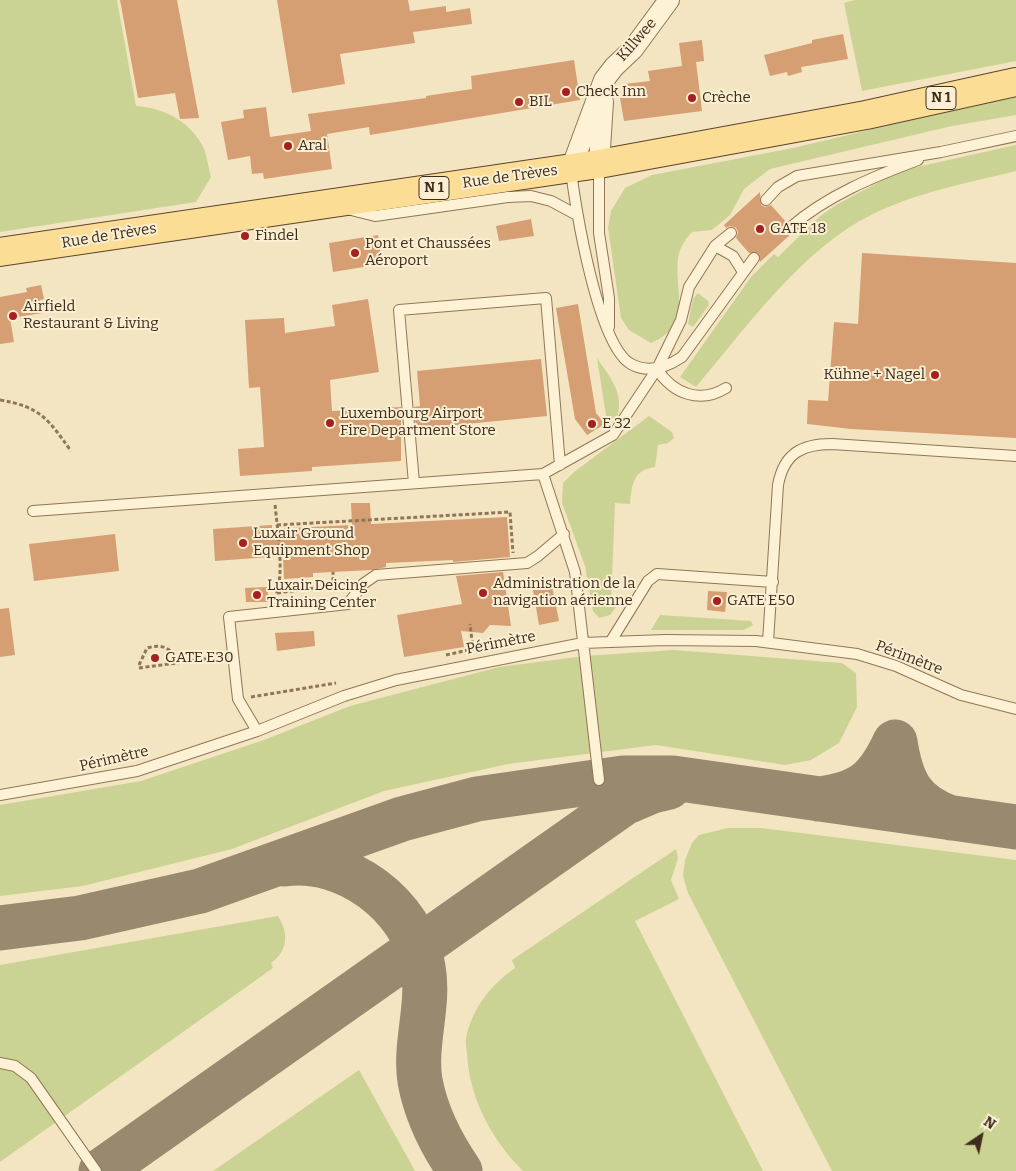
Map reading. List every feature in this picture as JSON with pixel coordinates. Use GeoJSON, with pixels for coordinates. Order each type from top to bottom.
{"type":"FeatureCollection","features":[{"type":"Feature","properties":{"kind":"main road","name":"Rue de Trèves"},"geometry":{"type":"LineString","coordinates":[[0,252],[599,164],[866,115],[1016,82]]}},
{"type":"Feature","properties":{"kind":"street","name":"Killwee"},"geometry":{"type":"LineString","coordinates":[[571,168],[604,80],[640,41],[668,0]]}},
{"type":"Feature","properties":{"kind":"street"},"geometry":{"type":"LineString","coordinates":[[599,164],[604,80]]}},
{"type":"Feature","properties":{"kind":"lane"},"geometry":{"type":"LineString","coordinates":[[766,200],[778,187],[797,176],[941,152],[1016,136]]}},
{"type":"Feature","properties":{"kind":"lane"},"geometry":{"type":"LineString","coordinates":[[792,227],[809,213],[888,171],[941,152]]}},
{"type":"Feature","properties":{"kind":"lane"},"geometry":{"type":"LineString","coordinates":[[599,164],[599,233],[609,298],[609,330]]}},
{"type":"Feature","properties":{"kind":"lane"},"geometry":{"type":"LineString","coordinates":[[571,168],[576,215],[583,235],[595,299],[617,349],[631,364],[657,369],[670,365],[682,357],[754,258]]}},
{"type":"Feature","properties":{"kind":"lane"},"geometry":{"type":"LineString","coordinates":[[328,204],[375,216],[508,197],[531,196],[551,201],[576,215]]}},
{"type":"Feature","properties":{"kind":"lane"},"geometry":{"type":"LineString","coordinates":[[33,511],[543,474],[613,435],[657,369],[682,320],[689,287],[715,246],[731,233]]}},
{"type":"Feature","properties":{"kind":"lane"},"geometry":{"type":"LineString","coordinates":[[715,246],[733,256],[743,272]]}},
{"type":"Feature","properties":{"kind":"lane"},"geometry":{"type":"LineString","coordinates":[[414,483],[398,310],[546,298],[560,465]]}},
{"type":"Feature","properties":{"kind":"lane"},"geometry":{"type":"LineString","coordinates":[[657,369],[678,390],[697,396],[709,397],[726,388]]}},
{"type":"Feature","properties":{"kind":"lane"},"geometry":{"type":"LineString","coordinates":[[768,642],[781,472],[787,462],[804,447],[813,444],[832,444],[1016,456]]}},
{"type":"Feature","properties":{"kind":"lane"},"geometry":{"type":"LineString","coordinates":[[543,474],[575,572],[599,780]]}},
{"type":"Feature","properties":{"kind":"lane"},"geometry":{"type":"LineString","coordinates":[[257,731],[238,699],[229,617],[348,604],[363,584],[376,575],[526,563],[538,556],[564,534]]}},
{"type":"Feature","properties":{"kind":"lane"},"geometry":{"type":"LineString","coordinates":[[611,641],[648,581],[657,574],[773,582]]}},
{"type":"Feature","properties":{"kind":"lane","name":"Périmètre"},"geometry":{"type":"LineString","coordinates":[[0,795],[137,771],[257,731],[344,696],[396,680],[582,643],[611,641],[768,642],[857,654],[896,666],[961,695],[1016,709]]}},
{"type":"Feature","properties":{"kind":"lane"},"geometry":{"type":"LineString","coordinates":[[0,1063],[14,1066],[31,1078],[96,1171]]}},
{"type":"Feature","properties":{"kind":"path"},"geometry":{"type":"LineString","coordinates":[[0,400],[19,403],[46,417],[70,451]]}},
{"type":"Feature","properties":{"kind":"path"},"geometry":{"type":"LineString","coordinates":[[274,494],[277,525],[278,584]]}},
{"type":"Feature","properties":{"kind":"path"},"geometry":{"type":"LineString","coordinates":[[277,525],[510,512],[513,558]]}},
{"type":"Feature","properties":{"kind":"path"},"geometry":{"type":"LineString","coordinates":[[277,593],[330,586],[333,581],[333,572]]}},
{"type":"Feature","properties":{"kind":"path"},"geometry":{"type":"LineString","coordinates":[[440,656],[473,649],[470,624]]}},
{"type":"Feature","properties":{"kind":"path"},"geometry":{"type":"LineString","coordinates":[[180,663],[172,651],[164,646],[156,646],[147,648],[139,667],[180,663],[224,657]]}},
{"type":"Feature","properties":{"kind":"path"},"geometry":{"type":"LineString","coordinates":[[238,699],[339,683]]}},
{"type":"Feature","properties":{"kind":"green space"},"geometry":{"type":"Polygon","coordinates":[[[0,0],[117,0],[136,106],[164,112],[181,121],[195,135],[205,151],[211,177],[196,202],[0,232],[0,0]]]}},
{"type":"Feature","properties":{"kind":"green space"},"geometry":{"type":"Polygon","coordinates":[[[855,0],[1016,0],[1016,61],[862,91],[844,3],[855,0]]]}},
{"type":"Feature","properties":{"kind":"green space"},"geometry":{"type":"Polygon","coordinates":[[[1016,95],[1016,115],[952,126],[770,169],[744,189],[730,215],[712,230],[692,232],[685,241],[678,259],[679,307],[677,317],[673,327],[664,336],[651,343],[629,330],[621,318],[608,228],[611,211],[625,188],[652,175],[793,148],[1016,95]]]}},
{"type":"Feature","properties":{"kind":"green space"},"geometry":{"type":"Polygon","coordinates":[[[1016,145],[1016,171],[906,200],[871,215],[846,229],[822,248],[776,292],[696,387],[680,377],[751,277],[774,254],[778,257],[819,217],[836,205],[892,175],[917,167],[1016,145]]]}},
{"type":"Feature","properties":{"kind":"green space"},"geometry":{"type":"Polygon","coordinates":[[[698,293],[708,301],[709,305],[693,327],[688,324],[693,299],[698,293]]]}},
{"type":"Feature","properties":{"kind":"green space"},"geometry":{"type":"Polygon","coordinates":[[[597,358],[611,378],[619,398],[618,415],[607,422],[597,358]]]}},
{"type":"Feature","properties":{"kind":"green space"},"geometry":{"type":"Polygon","coordinates":[[[649,416],[672,432],[674,438],[668,443],[658,445],[655,467],[642,471],[635,479],[630,504],[615,503],[611,602],[619,603],[610,615],[599,618],[593,611],[585,566],[562,503],[563,483],[574,472],[649,416]]]}},
{"type":"Feature","properties":{"kind":"green space"},"geometry":{"type":"Polygon","coordinates":[[[660,615],[751,621],[753,625],[744,630],[651,630],[660,615]]]}},
{"type":"Feature","properties":{"kind":"green space"},"geometry":{"type":"Polygon","coordinates":[[[674,650],[842,663],[856,673],[857,707],[839,743],[811,760],[785,765],[656,745],[508,764],[384,791],[232,849],[83,886],[0,896],[0,805],[141,781],[264,740],[350,706],[499,667],[585,656],[674,650]]]}},
{"type":"Feature","properties":{"kind":"green space"},"geometry":{"type":"Polygon","coordinates":[[[728,828],[761,828],[1016,860],[1016,1171],[832,1171],[688,893],[683,876],[685,860],[692,843],[699,835],[728,828]]]}},
{"type":"Feature","properties":{"kind":"green space"},"geometry":{"type":"Polygon","coordinates":[[[676,849],[678,858],[671,880],[679,899],[635,921],[763,1171],[523,1171],[501,1146],[492,1132],[477,1102],[472,1086],[466,1036],[474,1014],[491,989],[515,968],[512,960],[676,849]]]}},
{"type":"Feature","properties":{"kind":"green space"},"geometry":{"type":"Polygon","coordinates":[[[278,916],[284,929],[285,941],[281,953],[271,963],[273,968],[0,1162],[0,965],[278,916]]]}},
{"type":"Feature","properties":{"kind":"green space"},"geometry":{"type":"Polygon","coordinates":[[[359,1070],[415,1171],[213,1171],[359,1070]]]}},
{"type":"Feature","properties":{"kind":"building"},"geometry":{"type":"Polygon","coordinates":[[[120,0],[177,0],[199,118],[180,119],[175,93],[138,98],[120,0]]]}},
{"type":"Feature","properties":{"kind":"building"},"geometry":{"type":"Polygon","coordinates":[[[277,0],[408,0],[410,11],[446,6],[446,12],[470,8],[472,24],[413,32],[415,43],[340,54],[345,84],[292,93],[277,0]]]}},
{"type":"Feature","properties":{"kind":"building"},"geometry":{"type":"Polygon","coordinates":[[[843,34],[848,59],[801,67],[802,72],[788,76],[787,72],[770,76],[764,55],[812,43],[812,40],[843,34]]]}},
{"type":"Feature","properties":{"kind":"building"},"geometry":{"type":"Polygon","coordinates":[[[702,40],[704,61],[696,62],[702,111],[624,121],[620,98],[627,97],[625,84],[650,81],[648,71],[682,66],[679,43],[702,40]]]}},
{"type":"Feature","properties":{"kind":"building"},"geometry":{"type":"Polygon","coordinates":[[[574,60],[580,100],[370,135],[369,127],[327,134],[332,169],[264,179],[263,173],[252,174],[250,156],[228,160],[221,122],[244,118],[243,110],[266,107],[270,137],[311,131],[308,114],[426,98],[426,96],[472,89],[471,76],[574,60]]]}},
{"type":"Feature","properties":{"kind":"building","name":"GATE 18"},"geometry":{"type":"Polygon","coordinates":[[[760,192],[761,205],[765,207],[771,205],[786,222],[784,229],[791,234],[760,262],[758,253],[749,253],[736,238],[738,232],[736,228],[730,226],[726,228],[724,225],[760,192]]]}},
{"type":"Feature","properties":{"kind":"building"},"geometry":{"type":"Polygon","coordinates":[[[531,219],[534,236],[499,241],[496,226],[531,219]]]}},
{"type":"Feature","properties":{"kind":"building","name":"Pont et Chaussées Aéroport"},"geometry":{"type":"Polygon","coordinates":[[[378,235],[382,264],[333,272],[329,243],[378,235]]]}},
{"type":"Feature","properties":{"kind":"building","name":"Kühne + Nagel"},"geometry":{"type":"Polygon","coordinates":[[[862,253],[1016,263],[1016,438],[851,429],[807,424],[808,400],[828,401],[834,322],[858,324],[862,253]]]}},
{"type":"Feature","properties":{"kind":"building","name":"Airfield Restaurant & Living"},"geometry":{"type":"Polygon","coordinates":[[[41,285],[44,299],[40,300],[43,313],[10,318],[14,342],[0,344],[0,297],[27,292],[26,288],[41,285]]]}},
{"type":"Feature","properties":{"kind":"building"},"geometry":{"type":"Polygon","coordinates":[[[368,299],[379,372],[330,380],[332,411],[401,407],[401,461],[312,467],[312,471],[240,476],[238,449],[264,447],[260,387],[249,388],[245,320],[284,318],[285,333],[335,326],[332,305],[368,299]]]}},
{"type":"Feature","properties":{"kind":"building"},"geometry":{"type":"Polygon","coordinates":[[[578,304],[596,413],[605,424],[587,435],[575,419],[556,308],[578,304]]]}},
{"type":"Feature","properties":{"kind":"building"},"geometry":{"type":"Polygon","coordinates":[[[541,359],[547,416],[416,429],[414,407],[420,406],[417,371],[541,359]]]}},
{"type":"Feature","properties":{"kind":"building","name":"Luxair Ground Equipment Shop"},"geometry":{"type":"Polygon","coordinates":[[[351,503],[370,503],[371,524],[507,517],[510,557],[453,562],[453,560],[386,563],[386,567],[372,570],[313,573],[313,577],[284,579],[283,556],[215,561],[213,529],[272,525],[272,529],[352,525],[351,503]]]}},
{"type":"Feature","properties":{"kind":"building"},"geometry":{"type":"Polygon","coordinates":[[[115,534],[119,571],[34,581],[29,544],[115,534]]]}},
{"type":"Feature","properties":{"kind":"building"},"geometry":{"type":"Polygon","coordinates":[[[503,572],[511,626],[490,625],[483,633],[461,631],[464,647],[404,657],[397,615],[462,604],[456,576],[503,572]]]}},
{"type":"Feature","properties":{"kind":"building"},"geometry":{"type":"Polygon","coordinates":[[[552,586],[559,621],[539,625],[533,590],[552,586]]]}},
{"type":"Feature","properties":{"kind":"building","name":"Luxair Deicing Training Center"},"geometry":{"type":"Polygon","coordinates":[[[267,587],[269,602],[246,602],[245,588],[267,587]]]}},
{"type":"Feature","properties":{"kind":"building","name":"GATE E50"},"geometry":{"type":"Polygon","coordinates":[[[708,591],[727,592],[725,612],[707,610],[708,591]]]}},
{"type":"Feature","properties":{"kind":"building"},"geometry":{"type":"Polygon","coordinates":[[[9,608],[15,655],[0,657],[0,609],[9,608]]]}},
{"type":"Feature","properties":{"kind":"building"},"geometry":{"type":"Polygon","coordinates":[[[314,631],[315,646],[277,651],[275,633],[314,631]]]}},
{"type":"Feature","properties":{"kind":"taxiway"},"geometry":{"type":"LineString","coordinates":[[819,799],[846,793],[866,783],[881,767],[895,742],[897,756],[910,789],[926,806],[951,818]]}},
{"type":"Feature","properties":{"kind":"taxiway"},"geometry":{"type":"LineString","coordinates":[[0,928],[80,918],[200,891],[402,819],[477,799],[623,778],[673,778],[1016,827]]}},
{"type":"Feature","properties":{"kind":"taxiway"},"geometry":{"type":"LineString","coordinates":[[101,1171],[624,803],[652,791],[669,787]]}},
{"type":"Feature","properties":{"kind":"taxiway"},"geometry":{"type":"LineString","coordinates":[[284,864],[307,863],[330,868],[352,876],[373,889],[391,905],[406,923],[417,944],[425,981],[419,1053],[420,1081],[426,1105],[436,1128],[460,1171]]}},
{"type":"Feature","properties":{"kind":"place","name":"Check Inn"},"geometry":{"type":"Point","coordinates":[566,92]}},
{"type":"Feature","properties":{"kind":"place","name":"Crèche"},"geometry":{"type":"Point","coordinates":[692,98]}},
{"type":"Feature","properties":{"kind":"place","name":"BIL"},"geometry":{"type":"Point","coordinates":[519,102]}},
{"type":"Feature","properties":{"kind":"place","name":"Aral"},"geometry":{"type":"Point","coordinates":[288,146]}},
{"type":"Feature","properties":{"kind":"place","name":"GATE 18"},"geometry":{"type":"Point","coordinates":[760,229]}},
{"type":"Feature","properties":{"kind":"place","name":"Findel"},"geometry":{"type":"Point","coordinates":[245,236]}},
{"type":"Feature","properties":{"kind":"place","name":"Pont et Chaussées Aéroport"},"geometry":{"type":"Point","coordinates":[355,253]}},
{"type":"Feature","properties":{"kind":"place","name":"Airfield Restaurant & Living"},"geometry":{"type":"Point","coordinates":[13,316]}},
{"type":"Feature","properties":{"kind":"place","name":"Kühne + Nagel"},"geometry":{"type":"Point","coordinates":[935,375]}},
{"type":"Feature","properties":{"kind":"place","name":"Luxembourg Airport Fire Department Store"},"geometry":{"type":"Point","coordinates":[330,423]}},
{"type":"Feature","properties":{"kind":"place","name":"E 32"},"geometry":{"type":"Point","coordinates":[592,424]}},
{"type":"Feature","properties":{"kind":"place","name":"Luxair Ground Equipment Shop"},"geometry":{"type":"Point","coordinates":[243,543]}},
{"type":"Feature","properties":{"kind":"place","name":"Administration de la navigation aérienne"},"geometry":{"type":"Point","coordinates":[483,593]}},
{"type":"Feature","properties":{"kind":"place","name":"Luxair Deicing Training Center"},"geometry":{"type":"Point","coordinates":[257,595]}},
{"type":"Feature","properties":{"kind":"place","name":"GATE E50"},"geometry":{"type":"Point","coordinates":[717,601]}},
{"type":"Feature","properties":{"kind":"place","name":"GATE E30"},"geometry":{"type":"Point","coordinates":[155,658]}}]}
